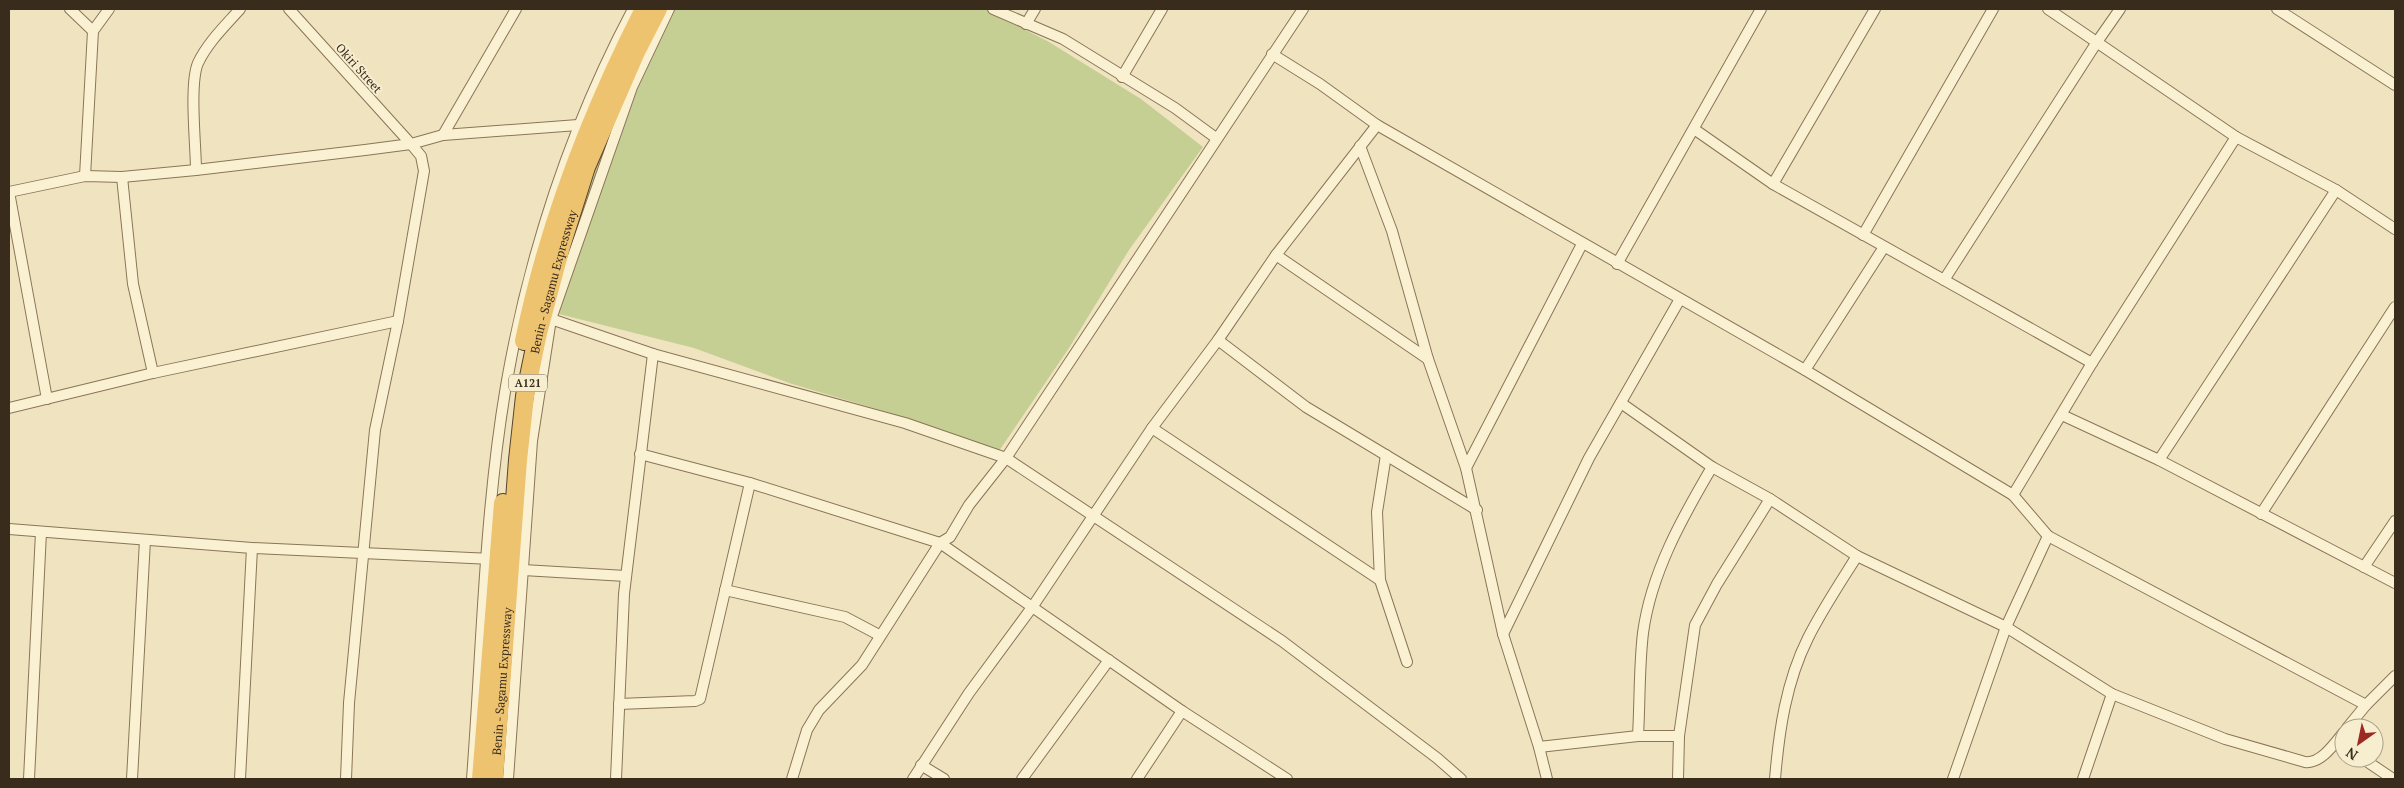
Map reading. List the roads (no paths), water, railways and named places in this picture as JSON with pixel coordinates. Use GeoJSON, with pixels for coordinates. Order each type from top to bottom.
{"type":"FeatureCollection","features":[{"type":"Feature","properties":{"kind":"highway","name":"A121"},"geometry":{"type":"LineString","coordinates":[[481,779],[492,559],[512,459],[518,371],[545,249],[569,178],[602,95],[644,9]]}},
{"type":"Feature","properties":{"kind":"highway","name":"Benin - Sagamu Expressway"},"geometry":{"type":"LineString","coordinates":[[494,779],[512,459],[538,333],[565,233],[586,167],[636,52],[658,9]]}},
{"type":"Feature","properties":{"kind":"street"},"geometry":{"type":"LineString","coordinates":[[70,9],[93,31]]}},
{"type":"Feature","properties":{"kind":"street"},"geometry":{"type":"LineString","coordinates":[[85,176],[93,31],[109,9]]}},
{"type":"Feature","properties":{"kind":"street"},"geometry":{"type":"LineString","coordinates":[[196,170],[194,84],[197,65],[209,44],[240,9]]}},
{"type":"Feature","properties":{"kind":"street","name":"Okiri Street"},"geometry":{"type":"LineString","coordinates":[[289,9],[411,144],[421,156],[424,171],[398,321],[375,430],[349,703],[346,779]]}},
{"type":"Feature","properties":{"kind":"street"},"geometry":{"type":"LineString","coordinates":[[443,135],[516,9]]}},
{"type":"Feature","properties":{"kind":"street"},"geometry":{"type":"LineString","coordinates":[[472,779],[505,396],[517,330],[535,255],[578,125],[633,9]]}},
{"type":"Feature","properties":{"kind":"street"},"geometry":{"type":"LineString","coordinates":[[508,779],[532,441],[551,319],[632,87],[669,9]]}},
{"type":"Feature","properties":{"kind":"street"},"geometry":{"type":"LineString","coordinates":[[993,9],[1063,38],[1122,77],[1175,108],[1216,138]]}},
{"type":"Feature","properties":{"kind":"street"},"geometry":{"type":"LineString","coordinates":[[1026,24],[1035,9]]}},
{"type":"Feature","properties":{"kind":"street"},"geometry":{"type":"LineString","coordinates":[[1122,77],[1162,9]]}},
{"type":"Feature","properties":{"kind":"street"},"geometry":{"type":"LineString","coordinates":[[792,779],[807,730],[819,710],[862,664],[940,543],[950,537],[969,505],[1006,458],[1303,9]]}},
{"type":"Feature","properties":{"kind":"street"},"geometry":{"type":"LineString","coordinates":[[1617,264],[1761,9]]}},
{"type":"Feature","properties":{"kind":"street"},"geometry":{"type":"LineString","coordinates":[[1773,184],[1875,9]]}},
{"type":"Feature","properties":{"kind":"street"},"geometry":{"type":"LineString","coordinates":[[1863,236],[1993,9]]}},
{"type":"Feature","properties":{"kind":"street"},"geometry":{"type":"LineString","coordinates":[[2048,9],[2236,136],[2336,190],[2395,229]]}},
{"type":"Feature","properties":{"kind":"street"},"geometry":{"type":"LineString","coordinates":[[1944,280],[2120,9]]}},
{"type":"Feature","properties":{"kind":"street"},"geometry":{"type":"LineString","coordinates":[[2277,9],[2395,85]]}},
{"type":"Feature","properties":{"kind":"street"},"geometry":{"type":"LineString","coordinates":[[1272,54],[1320,84],[1377,125],[1805,370],[2012,495],[2048,536],[2366,705]]}},
{"type":"Feature","properties":{"kind":"street"},"geometry":{"type":"LineString","coordinates":[[47,399],[9,192],[85,176],[122,177],[196,170],[411,144],[443,135],[578,125]]}},
{"type":"Feature","properties":{"kind":"street"},"geometry":{"type":"LineString","coordinates":[[913,779],[969,693],[1033,606],[1152,428],[1218,340],[1276,255],[1377,125]]}},
{"type":"Feature","properties":{"kind":"street"},"geometry":{"type":"LineString","coordinates":[[1694,130],[1773,184],[2092,363]]}},
{"type":"Feature","properties":{"kind":"street"},"geometry":{"type":"LineString","coordinates":[[2012,495],[2092,363],[2236,136]]}},
{"type":"Feature","properties":{"kind":"street"},"geometry":{"type":"LineString","coordinates":[[1360,146],[1392,231],[1428,359],[1466,468],[1477,510],[1503,634],[1539,747],[1546,779]]}},
{"type":"Feature","properties":{"kind":"street"},"geometry":{"type":"LineString","coordinates":[[122,177],[133,284],[153,373]]}},
{"type":"Feature","properties":{"kind":"street"},"geometry":{"type":"LineString","coordinates":[[2159,460],[2336,190]]}},
{"type":"Feature","properties":{"kind":"street"},"geometry":{"type":"LineString","coordinates":[[1466,468],[1582,244]]}},
{"type":"Feature","properties":{"kind":"street"},"geometry":{"type":"LineString","coordinates":[[1805,370],[1884,247]]}},
{"type":"Feature","properties":{"kind":"street"},"geometry":{"type":"LineString","coordinates":[[1276,255],[1428,359]]}},
{"type":"Feature","properties":{"kind":"street"},"geometry":{"type":"LineString","coordinates":[[1503,634],[1589,458],[1680,299]]}},
{"type":"Feature","properties":{"kind":"street"},"geometry":{"type":"LineString","coordinates":[[2261,514],[2395,307]]}},
{"type":"Feature","properties":{"kind":"street"},"geometry":{"type":"LineString","coordinates":[[551,319],[653,354],[906,423],[1006,458],[1282,641],[1437,758],[1461,779]]}},
{"type":"Feature","properties":{"kind":"street"},"geometry":{"type":"LineString","coordinates":[[9,408],[153,373],[398,321]]}},
{"type":"Feature","properties":{"kind":"street"},"geometry":{"type":"LineString","coordinates":[[1218,340],[1306,407],[1477,510]]}},
{"type":"Feature","properties":{"kind":"street"},"geometry":{"type":"LineString","coordinates":[[616,779],[626,576],[653,354]]}},
{"type":"Feature","properties":{"kind":"street"},"geometry":{"type":"LineString","coordinates":[[1621,403],[1712,467],[1770,498],[1856,556],[2006,627],[2112,694],[2225,739],[2305,762],[2312,762],[2318,759],[2334,747]]}},
{"type":"Feature","properties":{"kind":"street"},"geometry":{"type":"LineString","coordinates":[[2062,415],[2159,460],[2395,583]]}},
{"type":"Feature","properties":{"kind":"street"},"geometry":{"type":"LineString","coordinates":[[1152,428],[1380,580]]}},
{"type":"Feature","properties":{"kind":"street"},"geometry":{"type":"LineString","coordinates":[[640,454],[750,483],[940,543],[1182,711],[1281,777]]}},
{"type":"Feature","properties":{"kind":"street"},"geometry":{"type":"LineString","coordinates":[[1386,455],[1377,512],[1380,580],[1407,662]]}},
{"type":"Feature","properties":{"kind":"street"},"geometry":{"type":"LineString","coordinates":[[1638,736],[1644,632],[1656,580],[1680,521],[1712,467]]}},
{"type":"Feature","properties":{"kind":"street"},"geometry":{"type":"LineString","coordinates":[[619,704],[695,701],[700,699],[750,483]]}},
{"type":"Feature","properties":{"kind":"street"},"geometry":{"type":"LineString","coordinates":[[1678,779],[1679,736],[1695,625],[1717,584],[1770,498]]}},
{"type":"Feature","properties":{"kind":"street"},"geometry":{"type":"LineString","coordinates":[[2364,567],[2395,521]]}},
{"type":"Feature","properties":{"kind":"street"},"geometry":{"type":"LineString","coordinates":[[9,529],[252,548],[492,559]]}},
{"type":"Feature","properties":{"kind":"street"},"geometry":{"type":"LineString","coordinates":[[29,779],[41,532]]}},
{"type":"Feature","properties":{"kind":"street"},"geometry":{"type":"LineString","coordinates":[[1954,779],[2006,627],[2048,536]]}},
{"type":"Feature","properties":{"kind":"street"},"geometry":{"type":"LineString","coordinates":[[132,779],[145,540]]}},
{"type":"Feature","properties":{"kind":"street"},"geometry":{"type":"LineString","coordinates":[[240,779],[252,548]]}},
{"type":"Feature","properties":{"kind":"street"},"geometry":{"type":"LineString","coordinates":[[1775,779],[1778,748],[1790,682],[1808,638],[1856,556]]}},
{"type":"Feature","properties":{"kind":"street"},"geometry":{"type":"LineString","coordinates":[[523,570],[626,576]]}},
{"type":"Feature","properties":{"kind":"street"},"geometry":{"type":"LineString","coordinates":[[726,590],[845,617],[879,635]]}},
{"type":"Feature","properties":{"kind":"street"},"geometry":{"type":"LineString","coordinates":[[1022,779],[1109,660]]}},
{"type":"Feature","properties":{"kind":"street"},"geometry":{"type":"LineString","coordinates":[[2355,718],[2395,676]]}},
{"type":"Feature","properties":{"kind":"street"},"geometry":{"type":"LineString","coordinates":[[2083,779],[2112,694]]}},
{"type":"Feature","properties":{"kind":"street"},"geometry":{"type":"LineString","coordinates":[[1137,779],[1182,711]]}},
{"type":"Feature","properties":{"kind":"street"},"geometry":{"type":"LineString","coordinates":[[1539,747],[1638,736],[1679,736]]}},
{"type":"Feature","properties":{"kind":"street"},"geometry":{"type":"LineString","coordinates":[[922,765],[944,779]]}},
{"type":"Feature","properties":{"kind":"street"},"geometry":{"type":"LineString","coordinates":[[2377,768],[2393,779]]}}]}
